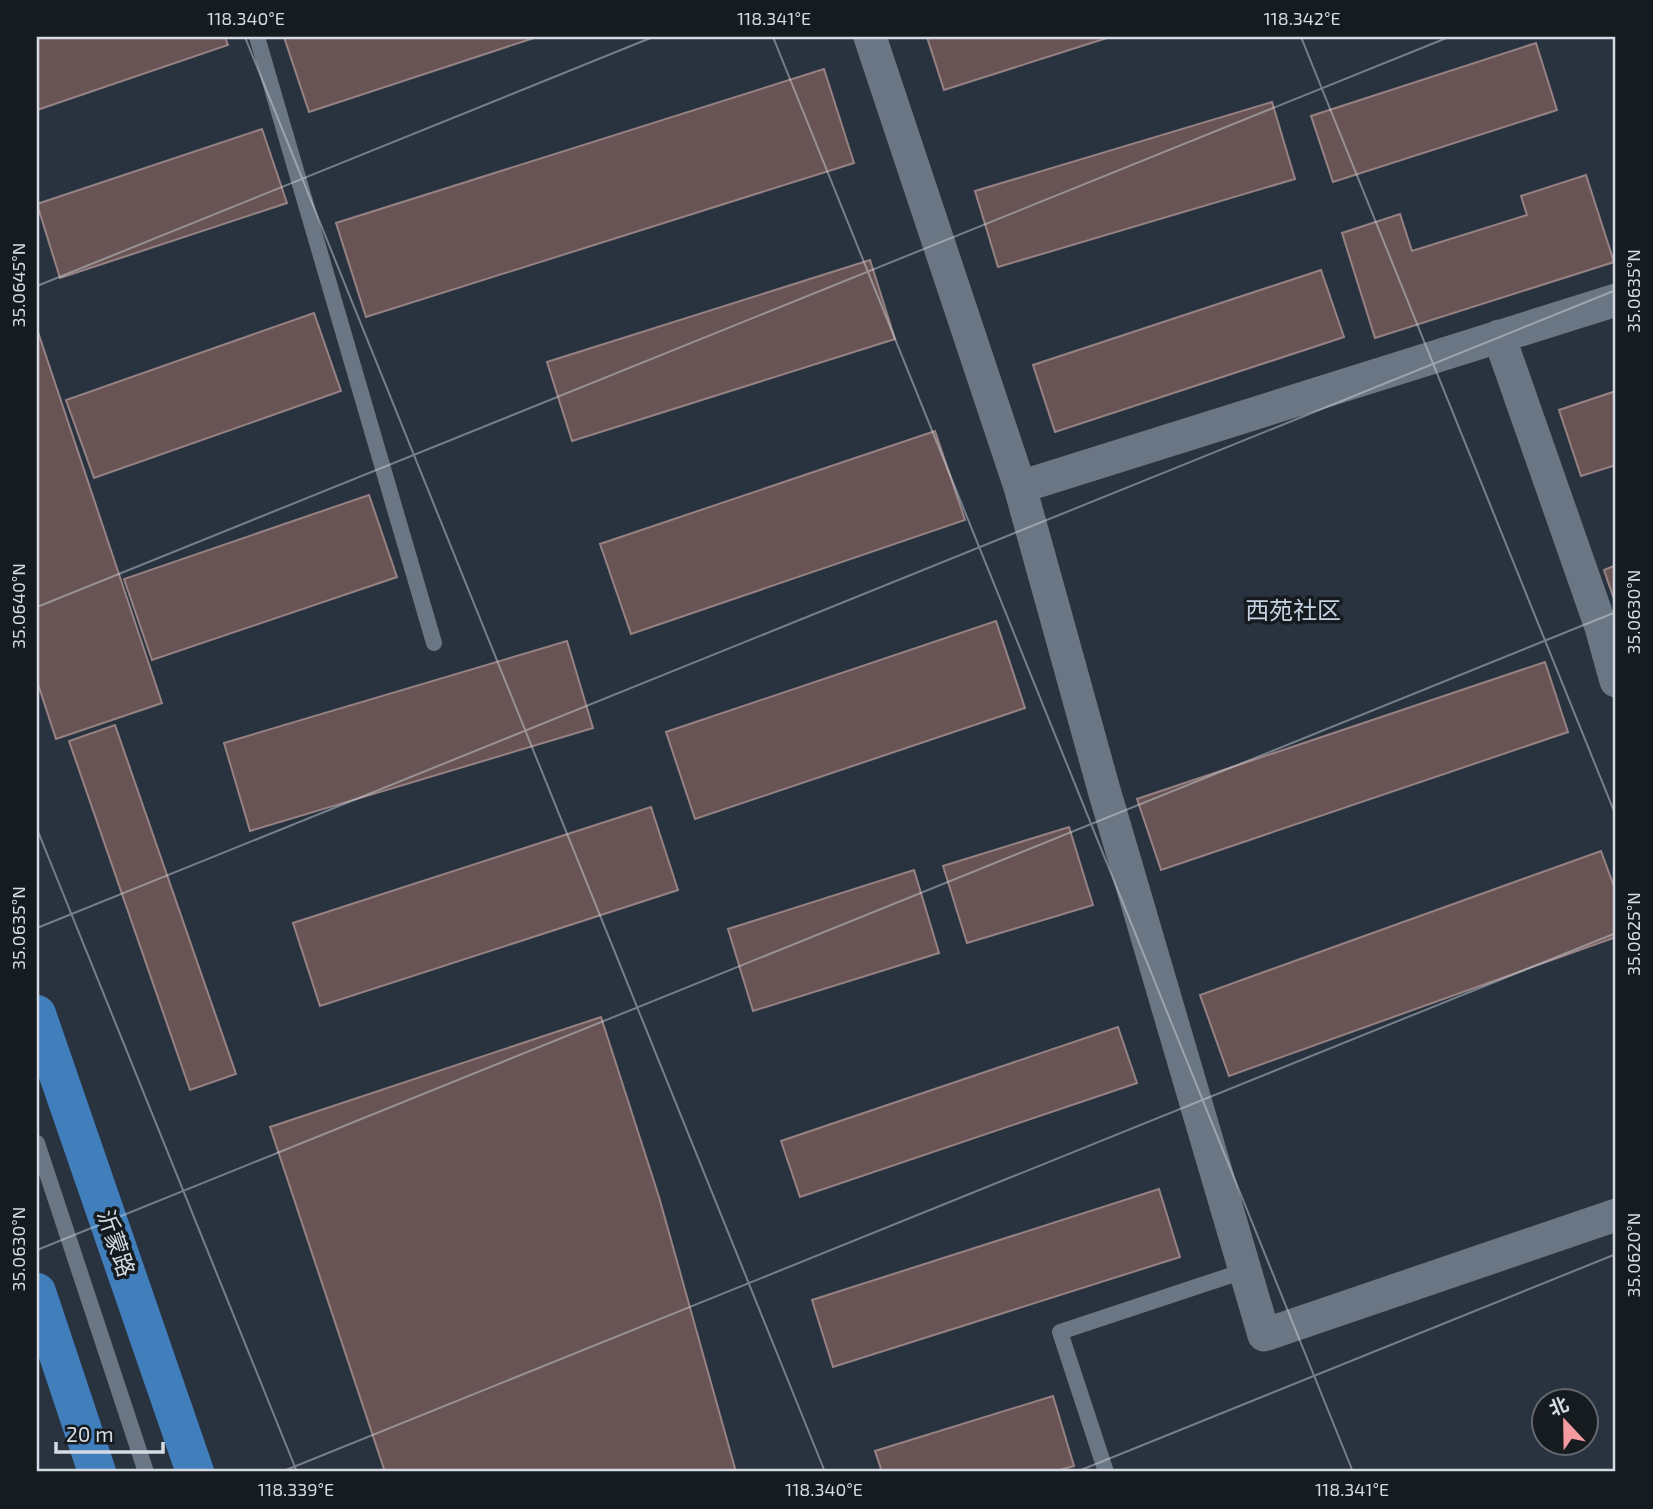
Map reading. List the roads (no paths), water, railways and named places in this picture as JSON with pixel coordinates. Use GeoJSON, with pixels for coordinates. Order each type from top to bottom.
{"type":"FeatureCollection","features":[{"type":"Feature","properties":{"kind":"main road","name":"沂蒙路"},"geometry":{"type":"LineString","coordinates":[[37,1014],[195,1472]]}},
{"type":"Feature","properties":{"kind":"main road"},"geometry":{"type":"LineString","coordinates":[[37,1292],[97,1472]]}},
{"type":"Feature","properties":{"kind":"street"},"geometry":{"type":"LineString","coordinates":[[870,37],[1020,487],[1104,790],[1264,1335],[1616,1215]]}},
{"type":"Feature","properties":{"kind":"street"},"geometry":{"type":"LineString","coordinates":[[1020,487],[1616,300]]}},
{"type":"Feature","properties":{"kind":"street"},"geometry":{"type":"LineString","coordinates":[[1499,336],[1601,627],[1616,681]]}},
{"type":"Feature","properties":{"kind":"lane"},"geometry":{"type":"LineString","coordinates":[[257,37],[434,643]]}},
{"type":"Feature","properties":{"kind":"lane"},"geometry":{"type":"LineString","coordinates":[[37,1143],[146,1472]]}},
{"type":"Feature","properties":{"kind":"lane"},"geometry":{"type":"LineString","coordinates":[[1106,1472],[1060,1332],[1244,1271]]}},
{"type":"Feature","properties":{"kind":"district","name":"西苑社区"},"geometry":{"type":"Point","coordinates":[1293,609]}}]}
